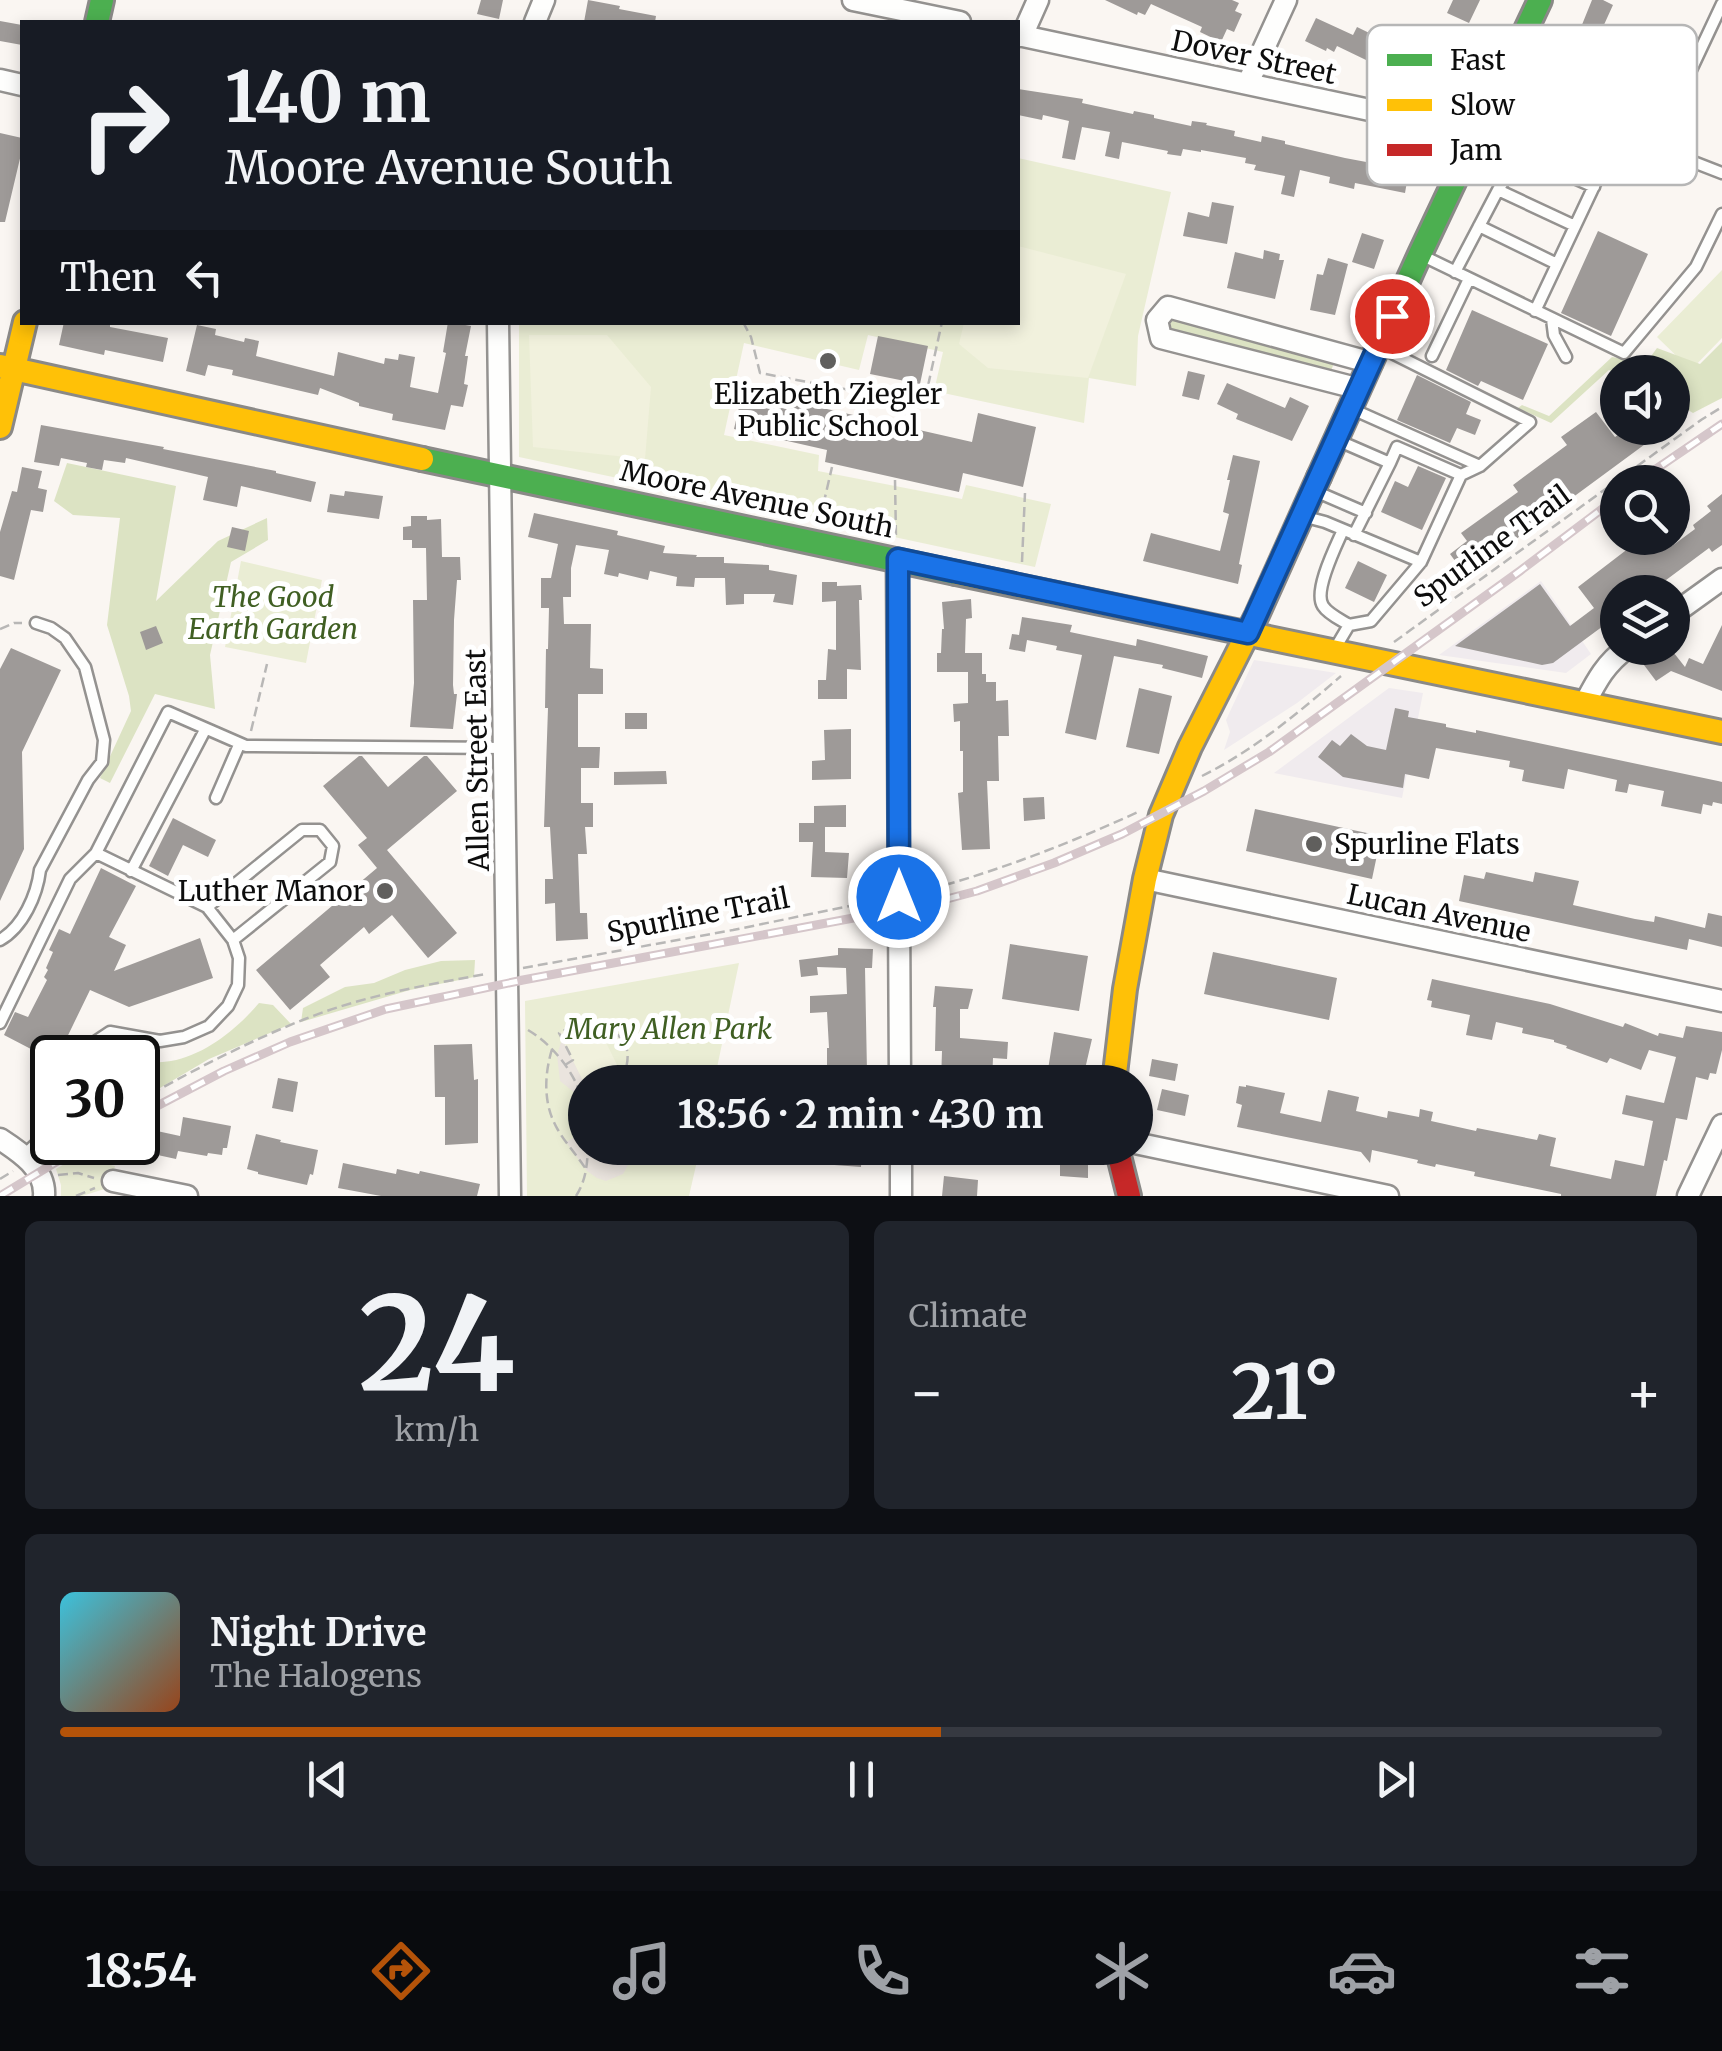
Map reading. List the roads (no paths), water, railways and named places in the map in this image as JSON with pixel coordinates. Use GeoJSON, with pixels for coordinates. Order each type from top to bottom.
{"type":"FeatureCollection","features":[{"type":"Feature","properties":{"kind":"street"},"geometry":{"type":"LineString","coordinates":[[853,0],[950,20]]}},
{"type":"Feature","properties":{"kind":"street"},"geometry":{"type":"LineString","coordinates":[[1020,35],[1038,0]]}},
{"type":"Feature","properties":{"kind":"street"},"geometry":{"type":"LineString","coordinates":[[1248,83],[1286,0]]}},
{"type":"Feature","properties":{"kind":"street"},"geometry":{"type":"LineString","coordinates":[[1528,25],[1540,0]]}},
{"type":"Feature","properties":{"kind":"street","name":"Dover Street"},"geometry":{"type":"LineString","coordinates":[[1020,35],[1367,109]]}},
{"type":"Feature","properties":{"kind":"street"},"geometry":{"type":"LineString","coordinates":[[1116,1065],[1145,878],[1162,815],[1453,185]]}},
{"type":"Feature","properties":{"kind":"street"},"geometry":{"type":"LineString","coordinates":[[1356,399],[1160,338],[1157,320],[1168,307],[1375,355]]}},
{"type":"Feature","properties":{"kind":"street"},"geometry":{"type":"LineString","coordinates":[[0,427],[8,368],[25,325]]}},
{"type":"Feature","properties":{"kind":"street","name":"Allen Street East"},"geometry":{"type":"LineString","coordinates":[[498,325],[510,1196]]}},
{"type":"Feature","properties":{"kind":"street","name":"Moore Avenue South"},"geometry":{"type":"LineString","coordinates":[[8,368],[501,475],[896,549],[1332,653],[1722,732]]}},
{"type":"Feature","properties":{"kind":"street"},"geometry":{"type":"LineString","coordinates":[[896,549],[900,1065]]}},
{"type":"Feature","properties":{"kind":"street"},"geometry":{"type":"LineString","coordinates":[[1690,602],[1722,579]]}},
{"type":"Feature","properties":{"kind":"street"},"geometry":{"type":"LineString","coordinates":[[1585,703],[1607,665]]}},
{"type":"Feature","properties":{"kind":"street","name":"Lucan Avenue"},"geometry":{"type":"LineString","coordinates":[[1145,878],[1722,1001]]}},
{"type":"Feature","properties":{"kind":"street"},"geometry":{"type":"LineString","coordinates":[[1688,1196],[1722,1125]]}},
{"type":"Feature","properties":{"kind":"street"},"geometry":{"type":"LineString","coordinates":[[0,1139],[25,1162],[45,1188],[44,1196]]}},
{"type":"Feature","properties":{"kind":"street"},"geometry":{"type":"LineString","coordinates":[[1153,1148],[1388,1196]]}},
{"type":"Feature","properties":{"kind":"street"},"geometry":{"type":"LineString","coordinates":[[900,1165],[901,1196]]}},
{"type":"Feature","properties":{"kind":"street"},"geometry":{"type":"LineString","coordinates":[[1121,1165],[1129,1196]]}},
{"type":"Feature","properties":{"kind":"street"},"geometry":{"type":"LineString","coordinates":[[105,1185],[187,1196]]}},
{"type":"Feature","properties":{"kind":"lane"},"geometry":{"type":"LineString","coordinates":[[1697,57],[1722,4]]}},
{"type":"Feature","properties":{"kind":"lane"},"geometry":{"type":"LineString","coordinates":[[1697,163],[1722,173]]}},
{"type":"Feature","properties":{"kind":"lane"},"geometry":{"type":"LineString","coordinates":[[1454,272],[1501,185]]}},
{"type":"Feature","properties":{"kind":"lane"},"geometry":{"type":"LineString","coordinates":[[1535,312],[1594,187],[1590,185]]}},
{"type":"Feature","properties":{"kind":"lane"},"geometry":{"type":"LineString","coordinates":[[1498,190],[1576,226]]}},
{"type":"Feature","properties":{"kind":"lane"},"geometry":{"type":"LineString","coordinates":[[1420,254],[1624,353],[1696,268],[1722,214]]}},
{"type":"Feature","properties":{"kind":"lane"},"geometry":{"type":"LineString","coordinates":[[1479,226],[1557,264]]}},
{"type":"Feature","properties":{"kind":"lane"},"geometry":{"type":"LineString","coordinates":[[1432,356],[1468,278]]}},
{"type":"Feature","properties":{"kind":"lane"},"geometry":{"type":"LineString","coordinates":[[1552,319],[1554,336],[1566,357]]}},
{"type":"Feature","properties":{"kind":"lane"},"geometry":{"type":"LineString","coordinates":[[1375,355],[1530,422],[1480,466],[1461,475],[1421,562],[1371,621],[1349,625],[1324,609],[1320,600],[1328,560],[1366,513],[1397,447],[1461,475]]}},
{"type":"Feature","properties":{"kind":"lane"},"geometry":{"type":"LineString","coordinates":[[1356,399],[1480,466]]}},
{"type":"Feature","properties":{"kind":"lane"},"geometry":{"type":"LineString","coordinates":[[1337,440],[1390,463]]}},
{"type":"Feature","properties":{"kind":"lane"},"geometry":{"type":"LineString","coordinates":[[1314,490],[1366,513]]}},
{"type":"Feature","properties":{"kind":"lane"},"geometry":{"type":"LineString","coordinates":[[1302,516],[1421,562]]}},
{"type":"Feature","properties":{"kind":"lane"},"geometry":{"type":"LineString","coordinates":[[0,940],[11,934],[23,917],[40,870],[88,780],[102,762],[104,740],[85,668],[65,638],[36,623]]}},
{"type":"Feature","properties":{"kind":"lane"},"geometry":{"type":"LineString","coordinates":[[1332,653],[1349,625]]}},
{"type":"Feature","properties":{"kind":"lane"},"geometry":{"type":"LineString","coordinates":[[0,1023],[70,880],[96,853],[168,712],[243,746],[505,748]]}},
{"type":"Feature","properties":{"kind":"lane"},"geometry":{"type":"LineString","coordinates":[[131,871],[205,730]]}},
{"type":"Feature","properties":{"kind":"lane"},"geometry":{"type":"LineString","coordinates":[[216,798],[243,746]]}},
{"type":"Feature","properties":{"kind":"lane"},"geometry":{"type":"LineString","coordinates":[[207,907],[302,830],[320,830],[332,846],[330,862],[233,940]]}},
{"type":"Feature","properties":{"kind":"lane"},"geometry":{"type":"LineString","coordinates":[[96,853],[207,907],[233,940],[239,958],[238,985],[228,1006],[209,1026],[184,1037],[160,1040]]}},
{"type":"Feature","properties":{"kind":"lane"},"geometry":{"type":"LineString","coordinates":[[25,1162],[30,1156]]}},
{"type":"Feature","properties":{"kind":"railway"},"geometry":{"type":"LineString","coordinates":[[1662,465],[1722,424]]}},
{"type":"Feature","properties":{"kind":"railway"},"geometry":{"type":"LineString","coordinates":[[160,1104],[290,1042],[386,1009],[928,904],[1054,863],[1122,834],[1269,752],[1600,511]]}},
{"type":"Feature","properties":{"kind":"railway"},"geometry":{"type":"LineString","coordinates":[[0,1196],[51,1165]]}},
{"type":"Feature","properties":{"kind":"place","name":"Elizabeth Ziegler Public School"},"geometry":{"type":"Point","coordinates":[828,361]}},
{"type":"Feature","properties":{"kind":"place","name":"Spurline Flats"},"geometry":{"type":"Point","coordinates":[1314,844]}},
{"type":"Feature","properties":{"kind":"place","name":"Luther Manor"},"geometry":{"type":"Point","coordinates":[385,891]}},
{"type":"Feature","properties":{"kind":"park label","name":"The Good Earth Garden"},"geometry":{"type":"Point","coordinates":[273,613]}},
{"type":"Feature","properties":{"kind":"park label","name":"Mary Allen Park"},"geometry":{"type":"Point","coordinates":[669,1029]}}]}
